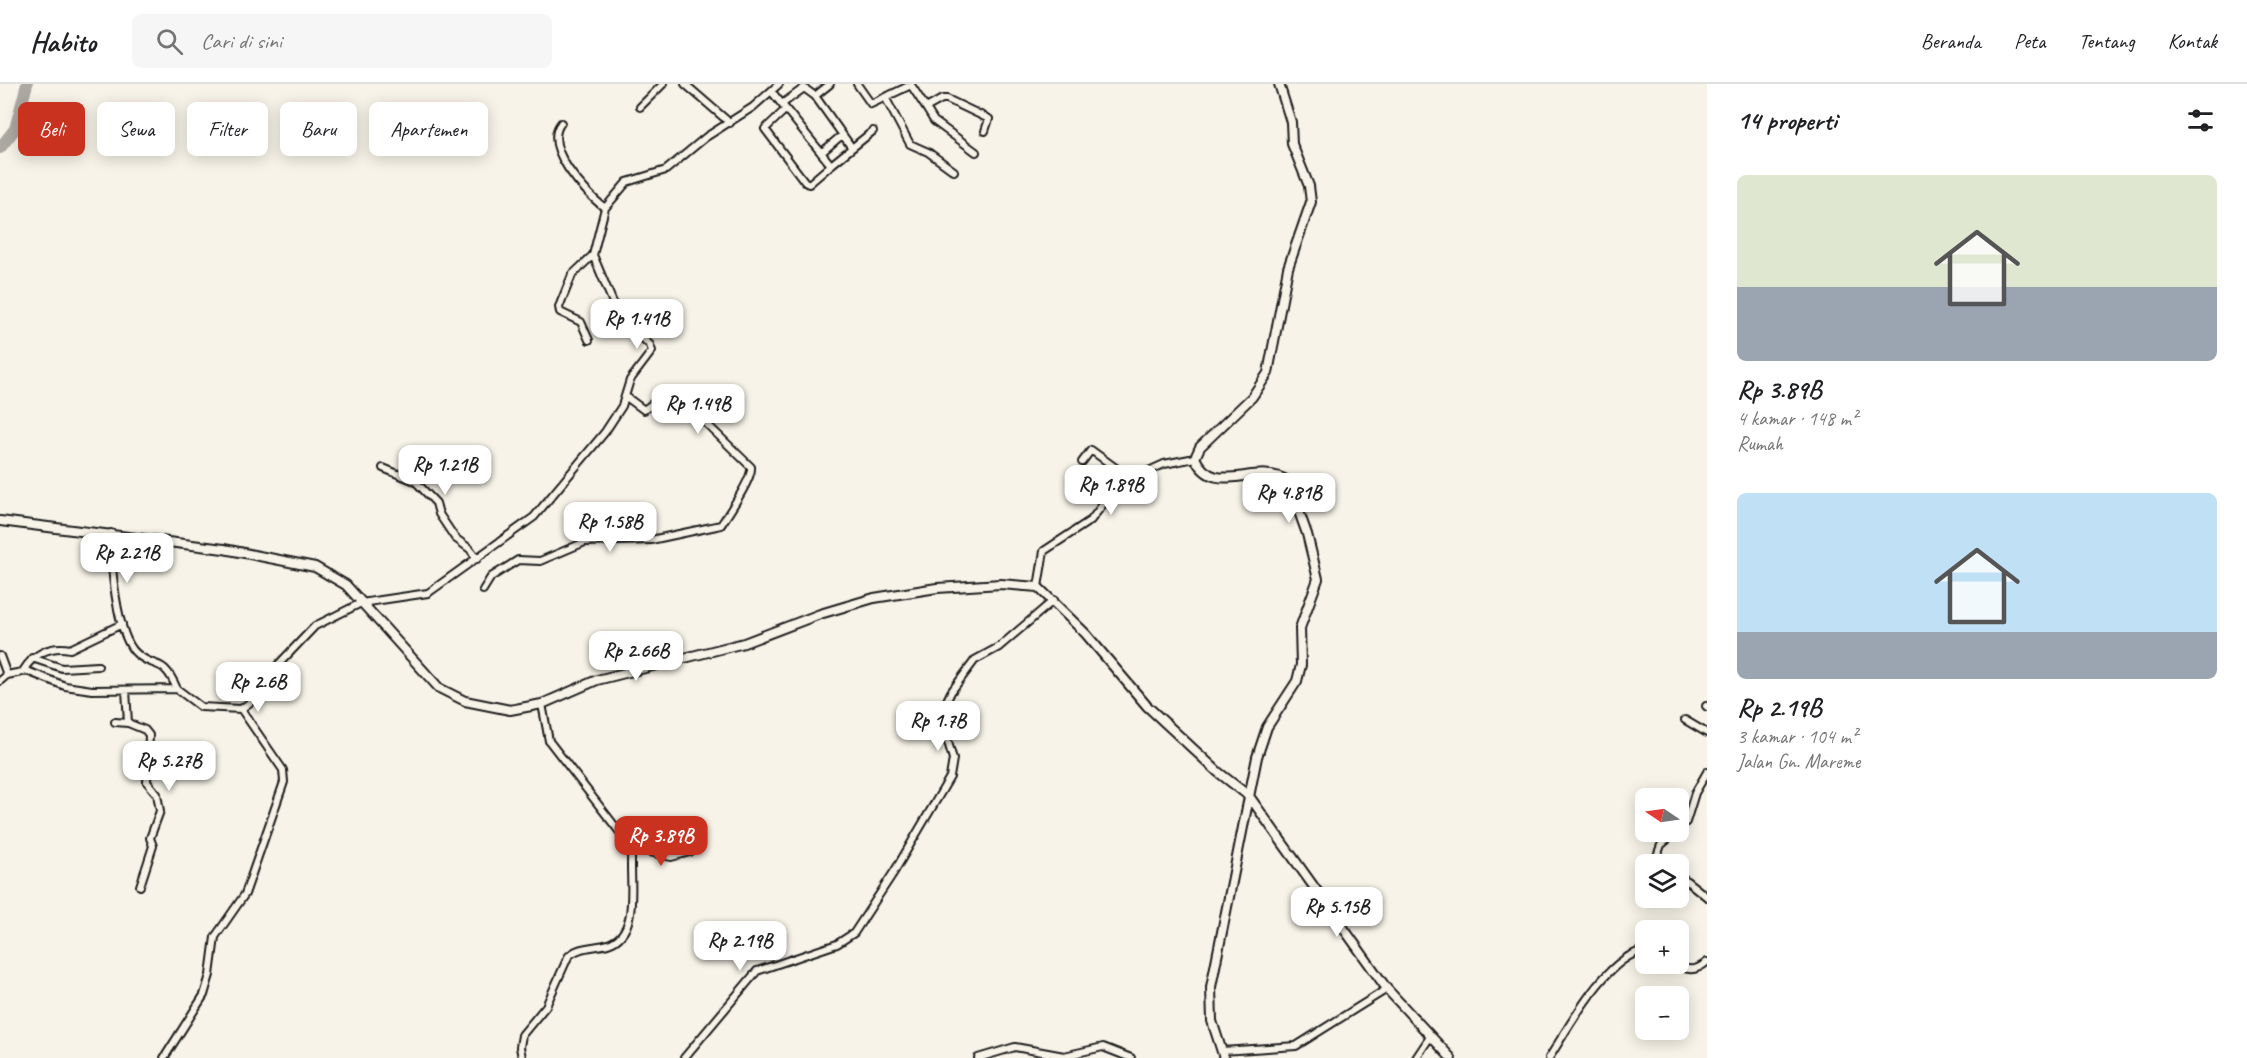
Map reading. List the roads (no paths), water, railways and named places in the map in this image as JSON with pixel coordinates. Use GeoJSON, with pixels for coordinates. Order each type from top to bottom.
{"type":"FeatureCollection","features":[{"type":"Feature","properties":{"kind":"street"},"geometry":{"type":"LineString","coordinates":[[640,107],[663,84]]}},
{"type":"Feature","properties":{"kind":"street"},"geometry":{"type":"LineString","coordinates":[[685,84],[730,123]]}},
{"type":"Feature","properties":{"kind":"street"},"geometry":{"type":"LineString","coordinates":[[589,340],[581,322],[559,309],[572,275],[593,255],[605,208],[627,182],[666,170],[706,137],[730,123],[772,92],[779,84]]}},
{"type":"Feature","properties":{"kind":"street"},"geometry":{"type":"LineString","coordinates":[[815,96],[830,84]]}},
{"type":"Feature","properties":{"kind":"street"},"geometry":{"type":"LineString","coordinates":[[857,84],[870,103],[911,85],[934,121],[976,152]]}},
{"type":"Feature","properties":{"kind":"street"},"geometry":{"type":"LineString","coordinates":[[1195,458],[1200,447],[1252,398],[1268,373],[1288,268],[1311,202],[1309,186],[1292,144],[1291,122],[1279,84]]}},
{"type":"Feature","properties":{"kind":"street"},"geometry":{"type":"LineString","coordinates":[[852,148],[815,96],[804,88],[784,106],[765,129],[805,182],[812,183],[873,131]]}},
{"type":"Feature","properties":{"kind":"street"},"geometry":{"type":"LineString","coordinates":[[772,92],[831,165]]}},
{"type":"Feature","properties":{"kind":"street"},"geometry":{"type":"LineString","coordinates":[[885,98],[910,144],[928,152],[954,171]]}},
{"type":"Feature","properties":{"kind":"street"},"geometry":{"type":"LineString","coordinates":[[926,108],[947,99],[989,119],[985,131]]}},
{"type":"Feature","properties":{"kind":"street"},"geometry":{"type":"LineString","coordinates":[[561,123],[554,136],[556,147],[588,194],[605,208]]}},
{"type":"Feature","properties":{"kind":"street"},"geometry":{"type":"LineString","coordinates":[[821,153],[842,135]]}},
{"type":"Feature","properties":{"kind":"street"},"geometry":{"type":"LineString","coordinates":[[111,533],[110,545],[122,624],[134,652],[163,666],[177,688],[201,707],[241,709],[260,695],[276,667],[310,631],[340,612],[361,603],[428,593],[534,517],[605,432],[622,406],[630,380],[651,354],[652,348],[619,317],[593,255]]}},
{"type":"Feature","properties":{"kind":"street"},"geometry":{"type":"LineString","coordinates":[[483,590],[491,577],[518,561],[540,561],[585,542],[651,540],[721,525],[745,486],[752,471],[751,467],[675,393],[660,406],[652,404],[644,410],[626,396]]}},
{"type":"Feature","properties":{"kind":"street"},"geometry":{"type":"LineString","coordinates":[[1082,462],[1091,450],[1131,479]]}},
{"type":"Feature","properties":{"kind":"street"},"geometry":{"type":"LineString","coordinates":[[1038,587],[1041,561],[1047,547],[1091,520],[1113,490],[1164,464],[1195,458]]}},
{"type":"Feature","properties":{"kind":"street"},"geometry":{"type":"LineString","coordinates":[[1195,458],[1203,473],[1209,476],[1219,478],[1262,474],[1288,481],[1318,570],[1317,587],[1298,637],[1300,673],[1267,727],[1249,796],[1210,999],[1212,1021],[1223,1055],[1296,1046],[1388,988]]}},
{"type":"Feature","properties":{"kind":"street"},"geometry":{"type":"LineString","coordinates":[[383,468],[418,484],[436,503],[438,514],[458,541],[470,549],[477,559]]}},
{"type":"Feature","properties":{"kind":"street"},"geometry":{"type":"LineString","coordinates":[[0,521],[111,533],[304,563],[339,579],[395,642],[448,694],[486,707],[510,710],[542,704],[597,680],[744,643],[820,614],[874,598],[937,588],[1001,584],[1038,587],[1054,600],[1147,706],[1218,772],[1249,796],[1388,988],[1451,1058]]}},
{"type":"Feature","properties":{"kind":"street"},"geometry":{"type":"LineString","coordinates":[[684,1058],[757,971],[837,944],[850,937],[894,872],[950,777],[952,759],[940,714],[951,692],[975,660],[999,647],[1054,600]]}},
{"type":"Feature","properties":{"kind":"street"},"geometry":{"type":"LineString","coordinates":[[23,671],[32,658],[56,648],[70,649],[122,624]]}},
{"type":"Feature","properties":{"kind":"street"},"geometry":{"type":"LineString","coordinates":[[0,656],[7,675]]}},
{"type":"Feature","properties":{"kind":"street"},"geometry":{"type":"LineString","coordinates":[[32,658],[62,668],[98,666]]}},
{"type":"Feature","properties":{"kind":"street"},"geometry":{"type":"LineString","coordinates":[[0,681],[7,675],[23,671],[69,686],[126,690],[177,688]]}},
{"type":"Feature","properties":{"kind":"street"},"geometry":{"type":"LineString","coordinates":[[126,690],[128,723]]}},
{"type":"Feature","properties":{"kind":"street"},"geometry":{"type":"LineString","coordinates":[[542,704],[549,741],[632,848],[671,856],[690,852]]}},
{"type":"Feature","properties":{"kind":"street"},"geometry":{"type":"LineString","coordinates":[[164,1058],[204,995],[210,975],[215,937],[244,894],[284,782],[283,770],[241,709]]}},
{"type":"Feature","properties":{"kind":"street"},"geometry":{"type":"LineString","coordinates":[[1685,720],[1707,733]]}},
{"type":"Feature","properties":{"kind":"street"},"geometry":{"type":"LineString","coordinates":[[115,722],[128,723],[145,730],[149,735],[147,782],[157,794],[160,809],[150,838],[153,846],[141,886]]}},
{"type":"Feature","properties":{"kind":"street"},"geometry":{"type":"LineString","coordinates":[[1689,812],[1695,793],[1707,772]]}},
{"type":"Feature","properties":{"kind":"street"},"geometry":{"type":"LineString","coordinates":[[1658,854],[1667,842]]}},
{"type":"Feature","properties":{"kind":"street"},"geometry":{"type":"LineString","coordinates":[[522,1058],[520,1047],[522,1035],[546,1006],[570,954],[608,944],[624,928],[632,903],[629,864],[632,848]]}},
{"type":"Feature","properties":{"kind":"street"},"geometry":{"type":"LineString","coordinates":[[1689,883],[1707,897]]}},
{"type":"Feature","properties":{"kind":"street"},"geometry":{"type":"LineString","coordinates":[[1549,1058],[1580,1010],[1603,980],[1629,955],[1635,953]]}},
{"type":"Feature","properties":{"kind":"street"},"geometry":{"type":"LineString","coordinates":[[1689,970],[1697,970],[1707,962]]}},
{"type":"Feature","properties":{"kind":"street"},"geometry":{"type":"LineString","coordinates":[[1416,1058],[1430,1037]]}},
{"type":"Feature","properties":{"kind":"street"},"geometry":{"type":"LineString","coordinates":[[978,1058],[1016,1047],[1058,1055]]}},
{"type":"Feature","properties":{"kind":"street"},"geometry":{"type":"LineString","coordinates":[[1048,1058],[1103,1047],[1131,1058]]}},
{"type":"Feature","properties":{"kind":"waterway"},"geometry":{"type":"LineString","coordinates":[[0,148],[15,129],[27,84]]}}]}
